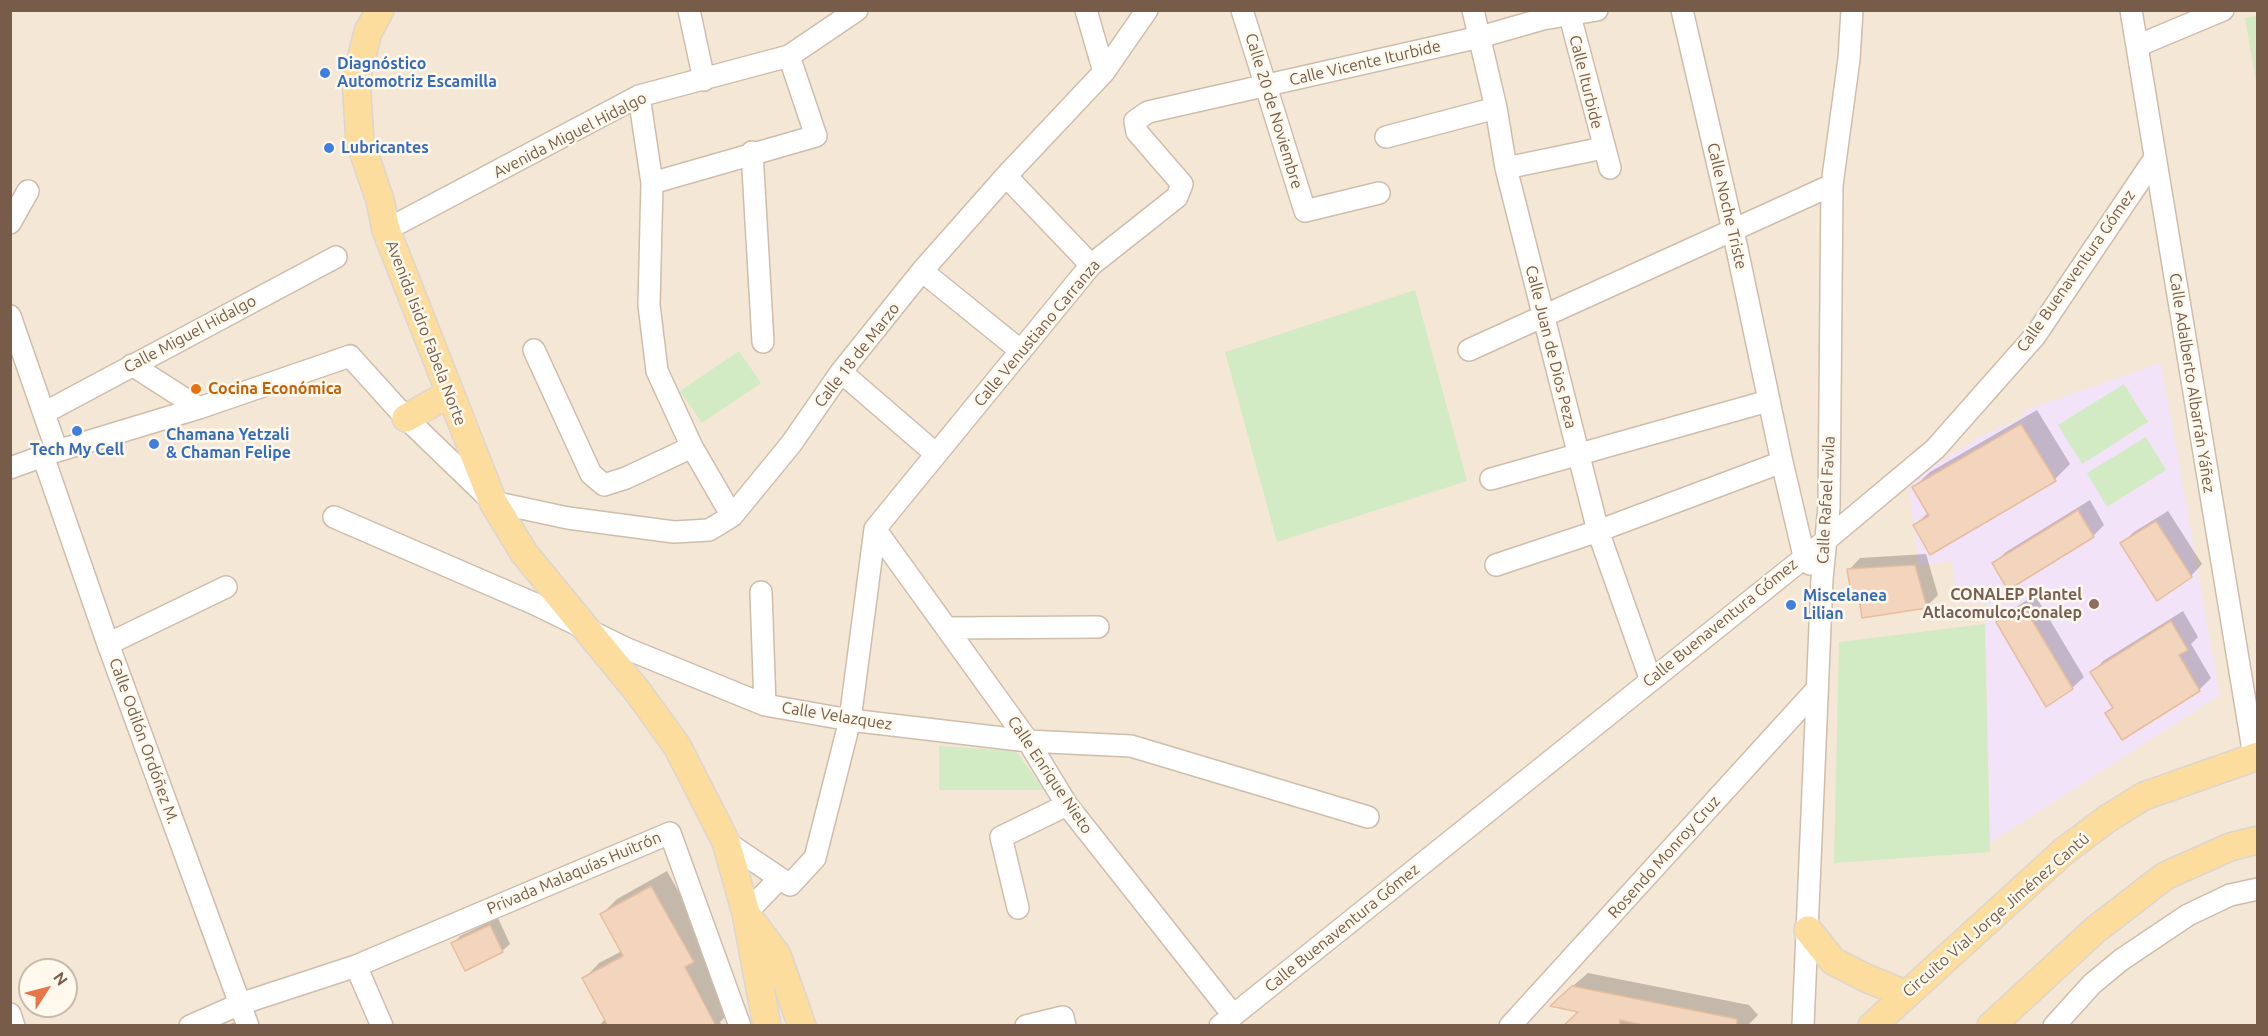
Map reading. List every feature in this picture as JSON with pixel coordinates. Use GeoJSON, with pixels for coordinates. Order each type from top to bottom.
{"type":"FeatureCollection","features":[{"type":"Feature","properties":{"kind":"main road","name":"Avenida Isidro Fabela Norte"},"geometry":{"type":"LineString","coordinates":[[380,10],[368,32],[356,79],[360,142],[380,200],[386,230],[493,502],[524,553],[638,692],[677,746],[726,842],[746,913],[766,1026]]}},
{"type":"Feature","properties":{"kind":"main road"},"geometry":{"type":"LineString","coordinates":[[406,418],[449,394]]}},
{"type":"Feature","properties":{"kind":"main road","name":"Circuito Vial Jorge Jiménez Cantú"},"geometry":{"type":"LineString","coordinates":[[1872,1026],[2063,852],[2107,819],[2144,796],[2256,756]]}},
{"type":"Feature","properties":{"kind":"main road"},"geometry":{"type":"LineString","coordinates":[[1991,1026],[2095,930],[2165,876],[2230,847],[2258,840]]}},
{"type":"Feature","properties":{"kind":"main road"},"geometry":{"type":"LineString","coordinates":[[746,913],[777,955],[802,1026]]}},
{"type":"Feature","properties":{"kind":"main road"},"geometry":{"type":"LineString","coordinates":[[1808,930],[1833,961],[1905,994]]}},
{"type":"Feature","properties":{"kind":"street"},"geometry":{"type":"LineString","coordinates":[[689,10],[704,80]]}},
{"type":"Feature","properties":{"kind":"street","name":"Avenida Miguel Hidalgo"},"geometry":{"type":"LineString","coordinates":[[386,230],[639,96],[789,56],[857,10]]}},
{"type":"Feature","properties":{"kind":"street"},"geometry":{"type":"LineString","coordinates":[[1086,10],[1104,72]]}},
{"type":"Feature","properties":{"kind":"street","name":"Calle 18 de Marzo"},"geometry":{"type":"LineString","coordinates":[[493,502],[568,518],[674,532],[709,530],[732,516],[791,444],[841,372],[922,271],[1006,176],[1104,72],[1147,10]]}},
{"type":"Feature","properties":{"kind":"street","name":"Calle 20 de Noviembre"},"geometry":{"type":"LineString","coordinates":[[1242,10],[1268,85],[1305,211],[1379,193]]}},
{"type":"Feature","properties":{"kind":"street","name":"Calle Juan de Dios Peza"},"geometry":{"type":"LineString","coordinates":[[1473,10],[1496,108],[1506,168],[1598,531],[1650,678]]}},
{"type":"Feature","properties":{"kind":"street","name":"Calle Vicente Iturbide"},"geometry":{"type":"LineString","coordinates":[[1136,121],[1148,112],[1480,37],[1541,15],[1570,16],[1597,10]]}},
{"type":"Feature","properties":{"kind":"street","name":"Calle Noche Triste"},"geometry":{"type":"LineString","coordinates":[[1682,10],[1804,556],[1822,579]]}},
{"type":"Feature","properties":{"kind":"street","name":"Calle Rafael Favila"},"geometry":{"type":"LineString","coordinates":[[1803,1026],[1822,579],[1829,495],[1832,185],[1849,59],[1852,10]]}},
{"type":"Feature","properties":{"kind":"street","name":"Calle Adalberto Albarrán Yáñez"},"geometry":{"type":"LineString","coordinates":[[2131,10],[2256,756]]}},
{"type":"Feature","properties":{"kind":"street"},"geometry":{"type":"LineString","coordinates":[[2137,46],[2223,10]]}},
{"type":"Feature","properties":{"kind":"street","name":"Calle Iturbide"},"geometry":{"type":"LineString","coordinates":[[1570,16],[1610,168]]}},
{"type":"Feature","properties":{"kind":"street"},"geometry":{"type":"LineString","coordinates":[[652,183],[752,152],[816,136],[789,56]]}},
{"type":"Feature","properties":{"kind":"street"},"geometry":{"type":"LineString","coordinates":[[639,96],[652,183],[649,305],[657,371],[692,447],[732,516]]}},
{"type":"Feature","properties":{"kind":"street"},"geometry":{"type":"LineString","coordinates":[[1386,137],[1496,108]]}},
{"type":"Feature","properties":{"kind":"street","name":"Calle Venustiano Carranza"},"geometry":{"type":"LineString","coordinates":[[875,529],[1091,265],[1177,197],[1182,184],[1137,132],[1136,121]]}},
{"type":"Feature","properties":{"kind":"street","name":"Calle Iturbide"},"geometry":{"type":"LineString","coordinates":[[1506,168],[1603,148]]}},
{"type":"Feature","properties":{"kind":"street"},"geometry":{"type":"LineString","coordinates":[[752,152],[763,342]]}},
{"type":"Feature","properties":{"kind":"street","name":"Calle Buenaventura Gómez"},"geometry":{"type":"LineString","coordinates":[[1227,1020],[1650,678],[1825,541],[1935,449],[2035,336],[2155,158]]}},
{"type":"Feature","properties":{"kind":"street"},"geometry":{"type":"LineString","coordinates":[[1006,176],[1091,265]]}},
{"type":"Feature","properties":{"kind":"street"},"geometry":{"type":"LineString","coordinates":[[1469,350],[1543,314],[1832,185]]}},
{"type":"Feature","properties":{"kind":"street"},"geometry":{"type":"LineString","coordinates":[[10,223],[28,191]]}},
{"type":"Feature","properties":{"kind":"street","name":"Calle Miguel Hidalgo"},"geometry":{"type":"LineString","coordinates":[[44,412],[336,257]]}},
{"type":"Feature","properties":{"kind":"street"},"geometry":{"type":"LineString","coordinates":[[922,271],[1021,351]]}},
{"type":"Feature","properties":{"kind":"street","name":"Calle Odilón Ordóñez M."},"geometry":{"type":"LineString","coordinates":[[10,316],[44,412],[50,453],[108,644],[248,1026]]}},
{"type":"Feature","properties":{"kind":"street"},"geometry":{"type":"LineString","coordinates":[[534,350],[591,474],[604,485],[626,478],[692,447]]}},
{"type":"Feature","properties":{"kind":"street"},"geometry":{"type":"LineString","coordinates":[[10,468],[50,453],[199,408],[350,356],[406,418],[493,502]]}},
{"type":"Feature","properties":{"kind":"street"},"geometry":{"type":"LineString","coordinates":[[132,365],[199,408]]}},
{"type":"Feature","properties":{"kind":"street"},"geometry":{"type":"LineString","coordinates":[[841,372],[936,454]]}},
{"type":"Feature","properties":{"kind":"street"},"geometry":{"type":"LineString","coordinates":[[1491,479],[1768,401]]}},
{"type":"Feature","properties":{"kind":"street"},"geometry":{"type":"LineString","coordinates":[[1496,565],[1598,531],[1782,462]]}},
{"type":"Feature","properties":{"kind":"street","name":"Calle Velazquez"},"geometry":{"type":"LineString","coordinates":[[334,517],[586,628],[625,648],[765,705],[850,720],[1028,741],[1131,746],[1368,817]]}},
{"type":"Feature","properties":{"kind":"street"},"geometry":{"type":"LineString","coordinates":[[726,842],[778,880],[790,885],[814,858],[850,720],[875,529]]}},
{"type":"Feature","properties":{"kind":"street","name":"Calle Enrique Nieto"},"geometry":{"type":"LineString","coordinates":[[875,529],[1028,741],[1067,806],[1227,1020]]}},
{"type":"Feature","properties":{"kind":"street"},"geometry":{"type":"LineString","coordinates":[[108,644],[226,587]]}},
{"type":"Feature","properties":{"kind":"street"},"geometry":{"type":"LineString","coordinates":[[761,592],[765,705]]}},
{"type":"Feature","properties":{"kind":"street"},"geometry":{"type":"LineString","coordinates":[[948,628],[1098,627]]}},
{"type":"Feature","properties":{"kind":"street","name":"Rosendo Monroy Cruz"},"geometry":{"type":"LineString","coordinates":[[1510,1026],[1817,689]]}},
{"type":"Feature","properties":{"kind":"street"},"geometry":{"type":"LineString","coordinates":[[1018,908],[1001,837],[1067,806]]}},
{"type":"Feature","properties":{"kind":"street","name":"Privada Malaquías Huitrón"},"geometry":{"type":"LineString","coordinates":[[356,966],[670,832],[740,1026]]}},
{"type":"Feature","properties":{"kind":"street"},"geometry":{"type":"LineString","coordinates":[[746,913],[778,880]]}},
{"type":"Feature","properties":{"kind":"street"},"geometry":{"type":"LineString","coordinates":[[2054,1026],[2092,984],[2121,960],[2188,915],[2230,896],[2258,889]]}},
{"type":"Feature","properties":{"kind":"street"},"geometry":{"type":"LineString","coordinates":[[190,1026],[240,1004],[356,966],[382,1026]]}},
{"type":"Feature","properties":{"kind":"street"},"geometry":{"type":"LineString","coordinates":[[10,1014],[14,1026]]}},
{"type":"Feature","properties":{"kind":"street"},"geometry":{"type":"LineString","coordinates":[[1026,1026],[1063,1017],[1065,1026]]}},
{"type":"Feature","properties":{"kind":"shaded area"},"geometry":{"type":"Polygon","coordinates":[[[10,11],[2257,11],[2257,1025],[11,1025],[10,11]]]}},
{"type":"Feature","properties":{"kind":"shaded area","name":"CONALEP Plantel Atlacomulco;Conalep"},"geometry":{"type":"Polygon","coordinates":[[[2161,363],[2220,695],[1990,843],[1985,603],[1957,604],[1952,561],[1919,566],[1908,482],[1981,436],[2019,419],[2025,410],[2161,363]]]}},
{"type":"Feature","properties":{"kind":"green space"},"geometry":{"type":"Polygon","coordinates":[[[2258,16],[2257,88],[2245,18],[2258,16]]]}},
{"type":"Feature","properties":{"kind":"green space"},"geometry":{"type":"Polygon","coordinates":[[[1415,290],[1467,481],[1277,542],[1225,352],[1415,290]]]}},
{"type":"Feature","properties":{"kind":"green space"},"geometry":{"type":"Polygon","coordinates":[[[739,351],[761,383],[702,423],[680,391],[739,351]]]}},
{"type":"Feature","properties":{"kind":"green space"},"geometry":{"type":"Polygon","coordinates":[[[2124,384],[2148,422],[2082,464],[2058,425],[2124,384]]]}},
{"type":"Feature","properties":{"kind":"green space"},"geometry":{"type":"Polygon","coordinates":[[[2146,437],[2166,470],[2107,507],[2087,473],[2146,437]]]}},
{"type":"Feature","properties":{"kind":"green space"},"geometry":{"type":"Polygon","coordinates":[[[1985,624],[1990,852],[1834,863],[1839,642],[1985,624]]]}},
{"type":"Feature","properties":{"kind":"green space"},"geometry":{"type":"Polygon","coordinates":[[[939,746],[1016,751],[1044,790],[939,790],[939,746]]]}},
{"type":"Feature","properties":{"kind":"building"},"geometry":{"type":"Polygon","coordinates":[[[2021,424],[2056,481],[1930,555],[1913,525],[1929,516],[1912,487],[2021,424]]]}},
{"type":"Feature","properties":{"kind":"building"},"geometry":{"type":"Polygon","coordinates":[[[2078,510],[2094,537],[2008,590],[1992,563],[2078,510]]]}},
{"type":"Feature","properties":{"kind":"building"},"geometry":{"type":"Polygon","coordinates":[[[2156,521],[2192,577],[2157,601],[2120,543],[2156,521]]]}},
{"type":"Feature","properties":{"kind":"building"},"geometry":{"type":"Polygon","coordinates":[[[1915,565],[1927,608],[1862,618],[1858,591],[1851,592],[1847,569],[1915,565]]]}},
{"type":"Feature","properties":{"kind":"building"},"geometry":{"type":"Polygon","coordinates":[[[2023,605],[2073,689],[2046,707],[1996,622],[2023,605]]]}},
{"type":"Feature","properties":{"kind":"building"},"geometry":{"type":"Polygon","coordinates":[[[2171,621],[2188,650],[2179,655],[2200,691],[2122,740],[2105,713],[2113,708],[2090,672],[2171,621]]]}},
{"type":"Feature","properties":{"kind":"building"},"geometry":{"type":"Polygon","coordinates":[[[651,886],[694,962],[685,967],[716,1026],[608,1026],[582,978],[623,956],[600,914],[651,886]]]}},
{"type":"Feature","properties":{"kind":"building"},"geometry":{"type":"Polygon","coordinates":[[[490,925],[503,952],[465,971],[451,943],[490,925]]]}},
{"type":"Feature","properties":{"kind":"building"},"geometry":{"type":"Polygon","coordinates":[[[1572,986],[1737,1019],[1737,1026],[1647,1026],[1620,1020],[1620,1026],[1563,1026],[1578,1012],[1550,1006],[1572,986]]]}},
{"type":"Feature","properties":{"kind":"place","name":"Diagnóstico Automotriz Escamilla"},"geometry":{"type":"Point","coordinates":[325,73]}},
{"type":"Feature","properties":{"kind":"place","name":"Lubricantes"},"geometry":{"type":"Point","coordinates":[329,148]}},
{"type":"Feature","properties":{"kind":"place","name":"Cocina Económica"},"geometry":{"type":"Point","coordinates":[196,389]}},
{"type":"Feature","properties":{"kind":"place","name":"Tech My Cell"},"geometry":{"type":"Point","coordinates":[77,431]}},
{"type":"Feature","properties":{"kind":"place","name":"Chamana Yetzali & Chaman Felipe"},"geometry":{"type":"Point","coordinates":[154,444]}},
{"type":"Feature","properties":{"kind":"place","name":"CONALEP Plantel Atlacomulco;Conalep"},"geometry":{"type":"Point","coordinates":[2094,604]}},
{"type":"Feature","properties":{"kind":"place","name":"Miscelanea Lilian"},"geometry":{"type":"Point","coordinates":[1791,605]}}]}
